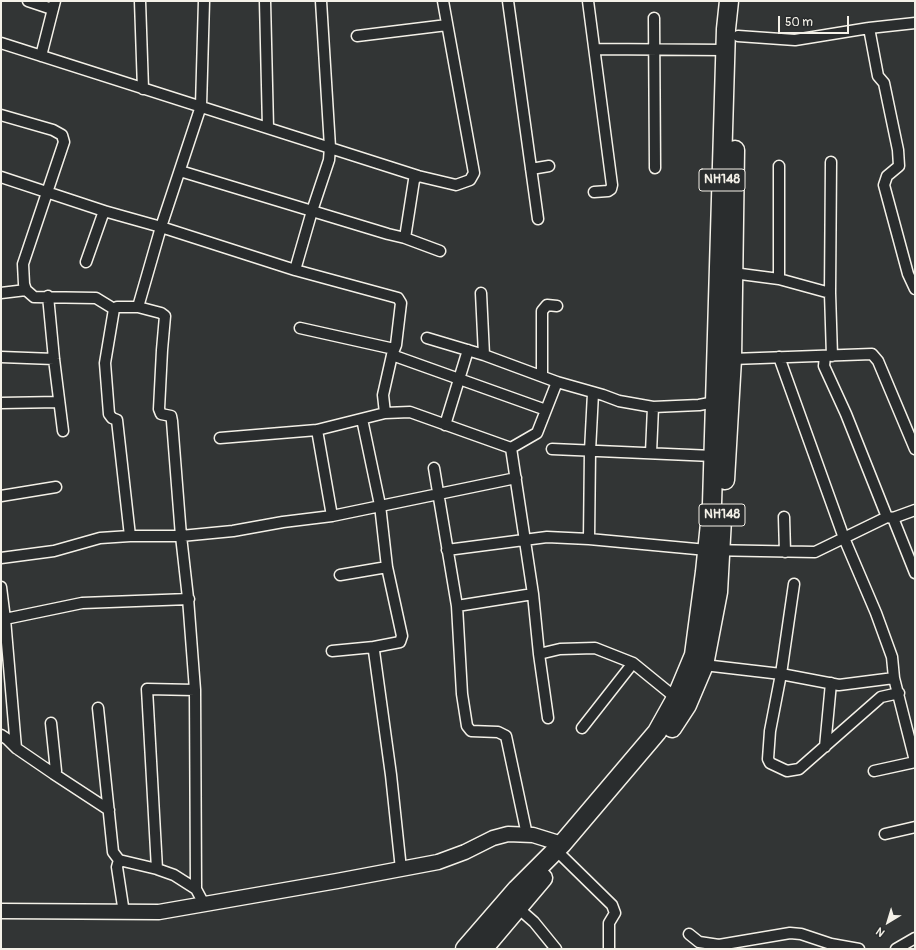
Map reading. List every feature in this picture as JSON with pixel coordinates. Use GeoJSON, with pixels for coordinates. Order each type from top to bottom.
{"type":"FeatureCollection","features":[{"type":"Feature","properties":{"kind":"highway","name":"NH148"},"geometry":{"type":"LineString","coordinates":[[482,949],[518,908],[562,850],[657,732],[676,698],[694,655],[714,551],[723,383],[725,50],[729,1]]}},
{"type":"Feature","properties":{"kind":"highway","name":"NH148"},"geometry":{"type":"LineString","coordinates":[[465,949],[517,889],[562,850],[659,747],[688,705],[704,665],[718,592],[714,551],[712,504],[715,402],[732,358],[736,76],[740,1]]}},
{"type":"Feature","properties":{"kind":"street"},"geometry":{"type":"LineString","coordinates":[[28,1],[54,5],[41,56]]}},
{"type":"Feature","properties":{"kind":"street"},"geometry":{"type":"LineString","coordinates":[[140,1],[143,89]]}},
{"type":"Feature","properties":{"kind":"street"},"geometry":{"type":"LineString","coordinates":[[138,307],[201,106],[204,1]]}},
{"type":"Feature","properties":{"kind":"street"},"geometry":{"type":"LineString","coordinates":[[265,1],[268,128]]}},
{"type":"Feature","properties":{"kind":"street"},"geometry":{"type":"LineString","coordinates":[[295,270],[329,160],[330,147],[321,1]]}},
{"type":"Feature","properties":{"kind":"street"},"geometry":{"type":"LineString","coordinates":[[1,44],[201,106],[418,176],[456,185],[470,180],[474,173],[443,1]]}},
{"type":"Feature","properties":{"kind":"street"},"geometry":{"type":"LineString","coordinates":[[508,1],[538,219]]}},
{"type":"Feature","properties":{"kind":"street"},"geometry":{"type":"LineString","coordinates":[[588,1],[612,185],[611,189],[608,191],[594,192]]}},
{"type":"Feature","properties":{"kind":"street"},"geometry":{"type":"LineString","coordinates":[[654,18],[655,168]]}},
{"type":"Feature","properties":{"kind":"street"},"geometry":{"type":"LineString","coordinates":[[738,36],[795,40],[869,28],[915,23]]}},
{"type":"Feature","properties":{"kind":"street"},"geometry":{"type":"LineString","coordinates":[[357,36],[447,25]]}},
{"type":"Feature","properties":{"kind":"street"},"geometry":{"type":"LineString","coordinates":[[869,28],[878,76],[884,83],[898,150],[899,166],[887,176],[884,185],[908,274],[915,289]]}},
{"type":"Feature","properties":{"kind":"street"},"geometry":{"type":"LineString","coordinates":[[595,49],[725,50]]}},
{"type":"Feature","properties":{"kind":"street"},"geometry":{"type":"LineString","coordinates":[[1,114],[53,130],[62,135],[64,142],[23,264],[24,284],[26,290],[34,297],[48,296],[96,298],[114,309]]}},
{"type":"Feature","properties":{"kind":"street"},"geometry":{"type":"LineString","coordinates":[[831,162],[829,356],[824,366],[915,573]]}},
{"type":"Feature","properties":{"kind":"street"},"geometry":{"type":"LineString","coordinates":[[531,168],[549,166]]}},
{"type":"Feature","properties":{"kind":"street"},"geometry":{"type":"LineString","coordinates":[[779,166],[779,279]]}},
{"type":"Feature","properties":{"kind":"street"},"geometry":{"type":"LineString","coordinates":[[180,172],[405,238],[440,251]]}},
{"type":"Feature","properties":{"kind":"street"},"geometry":{"type":"LineString","coordinates":[[405,238],[414,180],[418,176]]}},
{"type":"Feature","properties":{"kind":"street"},"geometry":{"type":"LineString","coordinates":[[1,177],[104,211],[295,270],[398,298],[401,303],[396,345],[383,395],[385,413]]}},
{"type":"Feature","properties":{"kind":"street"},"geometry":{"type":"LineString","coordinates":[[86,262],[104,211]]}},
{"type":"Feature","properties":{"kind":"street"},"geometry":{"type":"LineString","coordinates":[[733,274],[779,279],[830,294]]}},
{"type":"Feature","properties":{"kind":"street"},"geometry":{"type":"LineString","coordinates":[[1,292],[26,290]]}},
{"type":"Feature","properties":{"kind":"street"},"geometry":{"type":"LineString","coordinates":[[480,293],[484,355]]}},
{"type":"Feature","properties":{"kind":"street"},"geometry":{"type":"LineString","coordinates":[[48,296],[63,431]]}},
{"type":"Feature","properties":{"kind":"street"},"geometry":{"type":"LineString","coordinates":[[542,376],[542,310],[547,304],[557,306]]}},
{"type":"Feature","properties":{"kind":"street"},"geometry":{"type":"LineString","coordinates":[[114,309],[117,307],[138,307],[161,313],[165,316],[159,409],[161,414],[171,416],[172,421],[195,690],[196,889],[204,904]]}},
{"type":"Feature","properties":{"kind":"street"},"geometry":{"type":"LineString","coordinates":[[114,309],[105,363],[109,414],[112,418],[117,420],[130,536]]}},
{"type":"Feature","properties":{"kind":"street"},"geometry":{"type":"LineString","coordinates":[[300,328],[344,337],[393,352],[546,410]]}},
{"type":"Feature","properties":{"kind":"street"},"geometry":{"type":"LineString","coordinates":[[427,338],[484,355],[557,382],[619,401],[653,407],[699,405],[715,402]]}},
{"type":"Feature","properties":{"kind":"street"},"geometry":{"type":"LineString","coordinates":[[445,425],[468,350]]}},
{"type":"Feature","properties":{"kind":"street"},"geometry":{"type":"LineString","coordinates":[[732,358],[872,354],[876,357],[915,449]]}},
{"type":"Feature","properties":{"kind":"street"},"geometry":{"type":"LineString","coordinates":[[1,357],[54,358]]}},
{"type":"Feature","properties":{"kind":"street"},"geometry":{"type":"LineString","coordinates":[[779,357],[844,538],[876,613],[892,657],[894,678],[899,693],[915,762],[874,772]]}},
{"type":"Feature","properties":{"kind":"street"},"geometry":{"type":"LineString","coordinates":[[220,438],[317,430],[385,413],[410,412],[511,448],[537,433],[557,382]]}},
{"type":"Feature","properties":{"kind":"street"},"geometry":{"type":"LineString","coordinates":[[589,539],[590,451],[593,393]]}},
{"type":"Feature","properties":{"kind":"street"},"geometry":{"type":"LineString","coordinates":[[1,403],[59,402]]}},
{"type":"Feature","properties":{"kind":"street"},"geometry":{"type":"LineString","coordinates":[[651,453],[653,407]]}},
{"type":"Feature","properties":{"kind":"street"},"geometry":{"type":"LineString","coordinates":[[332,651],[374,647],[400,642],[402,636],[387,567],[380,505],[362,419]]}},
{"type":"Feature","properties":{"kind":"street"},"geometry":{"type":"LineString","coordinates":[[317,430],[332,516]]}},
{"type":"Feature","properties":{"kind":"street"},"geometry":{"type":"LineString","coordinates":[[511,448],[533,594],[539,654],[548,718]]}},
{"type":"Feature","properties":{"kind":"street"},"geometry":{"type":"LineString","coordinates":[[552,448],[713,456]]}},
{"type":"Feature","properties":{"kind":"street"},"geometry":{"type":"LineString","coordinates":[[434,468],[457,606],[462,694],[467,726],[471,731],[498,732],[506,736],[527,835]]}},
{"type":"Feature","properties":{"kind":"street"},"geometry":{"type":"LineString","coordinates":[[1,558],[54,551],[100,538],[130,536],[181,536],[233,531],[283,522],[332,516],[516,478]]}},
{"type":"Feature","properties":{"kind":"street"},"geometry":{"type":"LineString","coordinates":[[1,496],[56,487]]}},
{"type":"Feature","properties":{"kind":"street"},"geometry":{"type":"LineString","coordinates":[[447,550],[547,537],[589,539],[714,551],[815,552],[890,518],[915,510]]}},
{"type":"Feature","properties":{"kind":"street"},"geometry":{"type":"LineString","coordinates":[[784,517],[785,552]]}},
{"type":"Feature","properties":{"kind":"street"},"geometry":{"type":"LineString","coordinates":[[340,574],[387,567]]}},
{"type":"Feature","properties":{"kind":"street"},"geometry":{"type":"LineString","coordinates":[[794,584],[781,674],[770,731],[768,759],[770,763],[786,771],[799,769],[881,697],[899,693]]}},
{"type":"Feature","properties":{"kind":"street"},"geometry":{"type":"LineString","coordinates":[[1,592],[5,619],[4,645],[16,748]]}},
{"type":"Feature","properties":{"kind":"street"},"geometry":{"type":"LineString","coordinates":[[457,606],[533,594]]}},
{"type":"Feature","properties":{"kind":"street"},"geometry":{"type":"LineString","coordinates":[[5,619],[82,603],[188,599]]}},
{"type":"Feature","properties":{"kind":"street"},"geometry":{"type":"LineString","coordinates":[[374,647],[391,774],[401,869]]}},
{"type":"Feature","properties":{"kind":"street"},"geometry":{"type":"LineString","coordinates":[[539,654],[560,649],[595,648],[633,663],[676,698]]}},
{"type":"Feature","properties":{"kind":"street"},"geometry":{"type":"LineString","coordinates":[[582,728],[633,663]]}},
{"type":"Feature","properties":{"kind":"street"},"geometry":{"type":"LineString","coordinates":[[704,665],[781,674],[839,685],[894,678]]}},
{"type":"Feature","properties":{"kind":"street"},"geometry":{"type":"LineString","coordinates":[[825,747],[831,683]]}},
{"type":"Feature","properties":{"kind":"street"},"geometry":{"type":"LineString","coordinates":[[157,869],[146,689],[195,690]]}},
{"type":"Feature","properties":{"kind":"street"},"geometry":{"type":"LineString","coordinates":[[98,708],[113,852],[119,860],[157,869],[174,875],[196,889]]}},
{"type":"Feature","properties":{"kind":"street"},"geometry":{"type":"LineString","coordinates":[[52,723],[56,771],[54,774]]}},
{"type":"Feature","properties":{"kind":"street"},"geometry":{"type":"LineString","coordinates":[[1,735],[16,748],[109,810]]}},
{"type":"Feature","properties":{"kind":"street"},"geometry":{"type":"LineString","coordinates":[[885,834],[915,827]]}},
{"type":"Feature","properties":{"kind":"street"},"geometry":{"type":"LineString","coordinates":[[1,911],[159,912],[438,862],[508,834],[533,835],[547,838],[562,850],[612,905],[615,913],[609,924],[608,949]]}},
{"type":"Feature","properties":{"kind":"street"},"geometry":{"type":"LineString","coordinates":[[119,860],[117,867],[124,912]]}},
{"type":"Feature","properties":{"kind":"street"},"geometry":{"type":"LineString","coordinates":[[518,908],[534,922],[556,949]]}},
{"type":"Feature","properties":{"kind":"street"},"geometry":{"type":"LineString","coordinates":[[689,934],[700,942],[719,945],[795,933],[831,944],[859,949]]}},
{"type":"Feature","properties":{"kind":"street"},"geometry":{"type":"LineString","coordinates":[[896,949],[915,938]]}}]}
